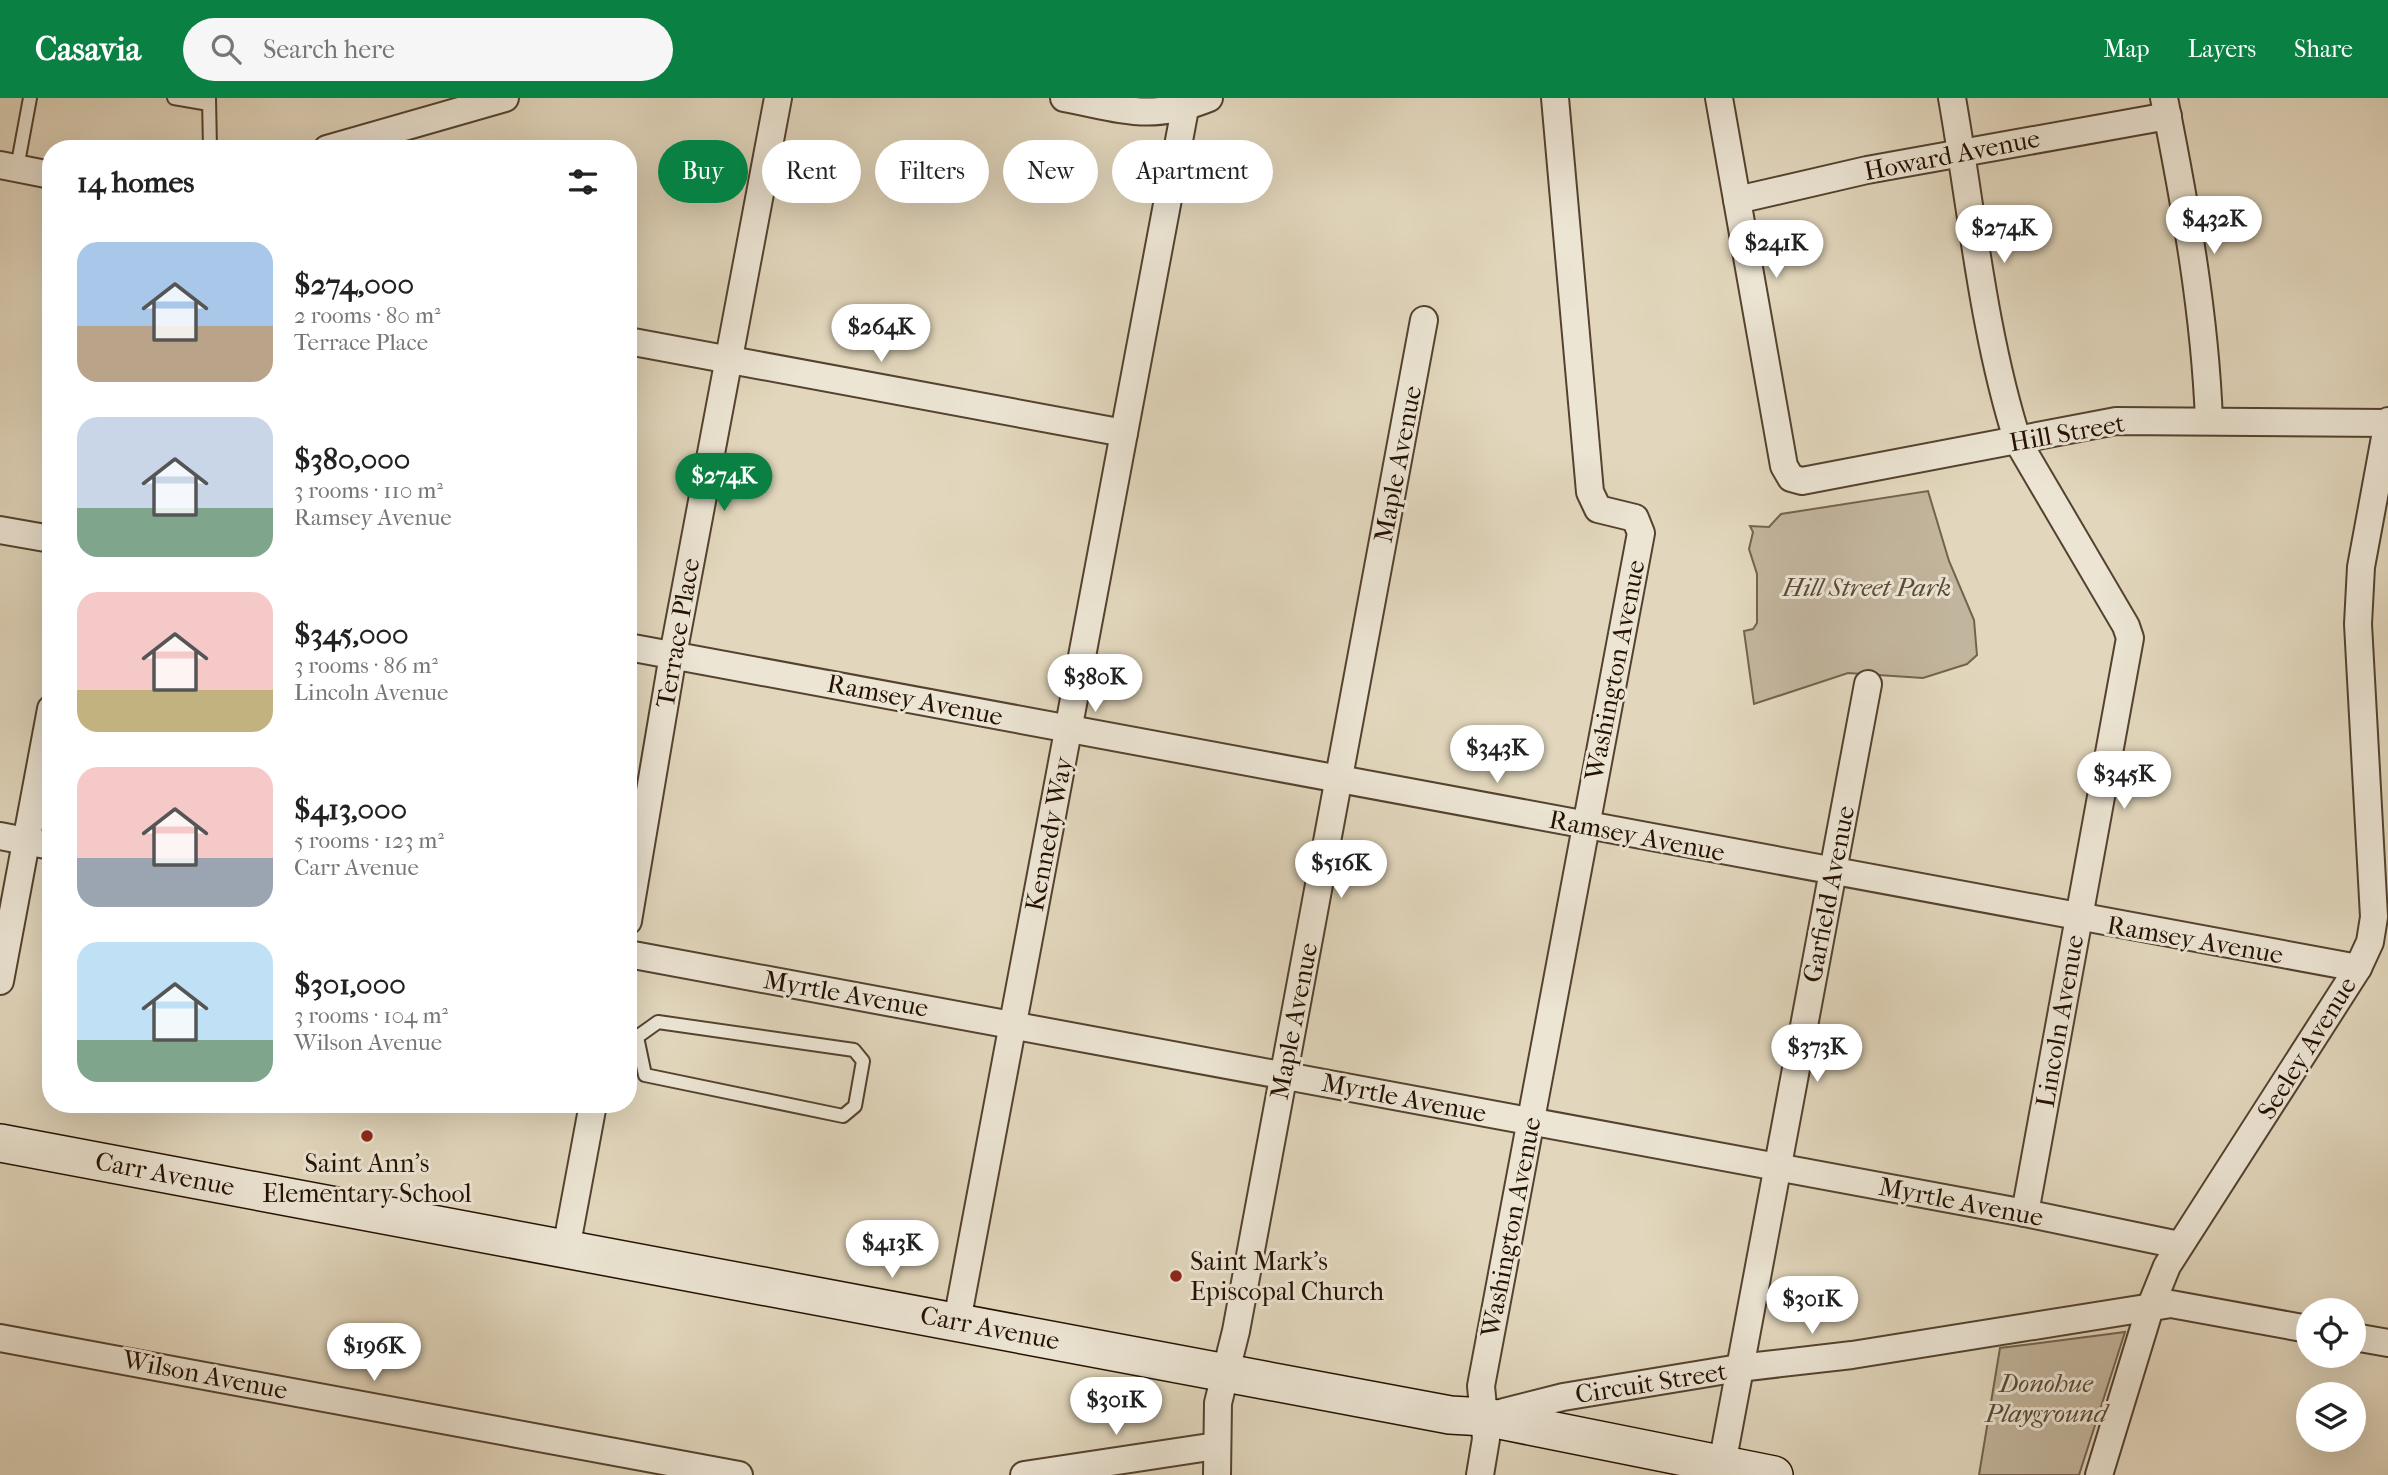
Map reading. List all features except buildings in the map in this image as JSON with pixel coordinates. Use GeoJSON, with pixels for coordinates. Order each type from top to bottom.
{"type":"FeatureCollection","features":[{"type":"Feature","properties":{"kind":"street"},"geometry":{"type":"LineString","coordinates":[[358,140],[505,98]]}},
{"type":"Feature","properties":{"kind":"street","name":"Terrace Place"},"geometry":{"type":"LineString","coordinates":[[637,868],[673,655],[778,98]]}},
{"type":"Feature","properties":{"kind":"street"},"geometry":{"type":"LineString","coordinates":[[1064,98],[1143,113],[1209,98]]}},
{"type":"Feature","properties":{"kind":"street","name":"Washington Avenue"},"geometry":{"type":"LineString","coordinates":[[1480,1475],[1486,1439],[1481,1386],[1642,533],[1635,518],[1598,509],[1590,492],[1555,98]]}},
{"type":"Feature","properties":{"kind":"street"},"geometry":{"type":"LineString","coordinates":[[1719,98],[1737,200]]}},
{"type":"Feature","properties":{"kind":"street","name":"Lincoln Avenue"},"geometry":{"type":"LineString","coordinates":[[1952,98],[2004,395],[2018,442],[2126,626],[2130,638],[2025,1213]]}},
{"type":"Feature","properties":{"kind":"street","name":"Kennedy Way"},"geometry":{"type":"LineString","coordinates":[[957,1321],[1186,103]]}},
{"type":"Feature","properties":{"kind":"street"},"geometry":{"type":"LineString","coordinates":[[2166,107],[2208,378],[2209,421]]}},
{"type":"Feature","properties":{"kind":"street","name":"Howard Avenue"},"geometry":{"type":"LineString","coordinates":[[1737,200],[2166,107]]}},
{"type":"Feature","properties":{"kind":"street"},"geometry":{"type":"LineString","coordinates":[[8,167],[42,173]]}},
{"type":"Feature","properties":{"kind":"street","name":"Hill Street"},"geometry":{"type":"LineString","coordinates":[[1737,200],[1784,466],[1791,478],[1802,481],[2018,442],[2116,421],[2388,422]]}},
{"type":"Feature","properties":{"kind":"street","name":"Maple Avenue"},"geometry":{"type":"LineString","coordinates":[[1217,1475],[1218,1403],[1284,1076],[1424,320]]}},
{"type":"Feature","properties":{"kind":"street"},"geometry":{"type":"LineString","coordinates":[[637,343],[1124,433]]}},
{"type":"Feature","properties":{"kind":"street","name":"Seeley Avenue"},"geometry":{"type":"LineString","coordinates":[[2099,1475],[2150,1308],[2179,1245],[2358,968],[2370,942],[2374,917],[2358,624],[2361,567],[2388,422]]}},
{"type":"Feature","properties":{"kind":"street"},"geometry":{"type":"LineString","coordinates":[[0,530],[42,537]]}},
{"type":"Feature","properties":{"kind":"street","name":"Ramsey Avenue"},"geometry":{"type":"LineString","coordinates":[[637,649],[1832,873],[2358,968]]}},
{"type":"Feature","properties":{"kind":"street","name":"Garfield Avenue"},"geometry":{"type":"LineString","coordinates":[[1721,1470],[1868,684]]}},
{"type":"Feature","properties":{"kind":"street"},"geometry":{"type":"LineString","coordinates":[[0,981],[38,844],[42,802]]}},
{"type":"Feature","properties":{"kind":"street"},"geometry":{"type":"LineString","coordinates":[[0,836],[38,844]]}},
{"type":"Feature","properties":{"kind":"street","name":"Myrtle Avenue"},"geometry":{"type":"LineString","coordinates":[[637,956],[2025,1213],[2179,1245]]}},
{"type":"Feature","properties":{"kind":"street"},"geometry":{"type":"LineString","coordinates":[[566,1249],[591,1113]]}},
{"type":"Feature","properties":{"kind":"street","name":"Carr Avenue"},"geometry":{"type":"LineString","coordinates":[[0,1143],[1450,1415],[1485,1417],[1721,1470],[1774,1475]]}},
{"type":"Feature","properties":{"kind":"street","name":"Circuit Street"},"geometry":{"type":"LineString","coordinates":[[1485,1417],[1563,1397],[1739,1368],[1852,1355],[2171,1304],[2296,1327]]}},
{"type":"Feature","properties":{"kind":"street","name":"Wilson Avenue"},"geometry":{"type":"LineString","coordinates":[[0,1338],[739,1475]]}},
{"type":"Feature","properties":{"kind":"street"},"geometry":{"type":"LineString","coordinates":[[2366,1339],[2388,1343]]}},
{"type":"Feature","properties":{"kind":"street"},"geometry":{"type":"LineString","coordinates":[[1024,1475],[1216,1446]]}},
{"type":"Feature","properties":{"kind":"lane"},"geometry":{"type":"LineString","coordinates":[[8,167],[30,98]]}},
{"type":"Feature","properties":{"kind":"lane"},"geometry":{"type":"LineString","coordinates":[[174,98],[209,101],[211,140]]}},
{"type":"Feature","properties":{"kind":"lane"},"geometry":{"type":"LineString","coordinates":[[637,1035],[658,1022],[854,1050],[863,1061],[855,1106],[843,1116],[645,1075],[637,1050]]}},
{"type":"Feature","properties":{"kind":"green space","name":"Hill Street Park"},"geometry":{"type":"Polygon","coordinates":[[[1928,491],[1949,561],[1974,620],[1977,655],[1967,664],[1923,678],[1848,673],[1754,704],[1744,631],[1753,629],[1757,623],[1757,574],[1749,549],[1753,532],[1750,526],[1769,527],[1781,514],[1928,491]]]}},
{"type":"Feature","properties":{"kind":"green space","name":"Donohue Playground"},"geometry":{"type":"Polygon","coordinates":[[[2125,1332],[2079,1475],[1979,1475],[2000,1348],[2125,1332]]]}},
{"type":"Feature","properties":{"kind":"place","name":"Saint Ann's Elementary School"},"geometry":{"type":"Point","coordinates":[367,1136]}},
{"type":"Feature","properties":{"kind":"place","name":"Saint Mark's Episcopal Church"},"geometry":{"type":"Point","coordinates":[1176,1276]}}]}
